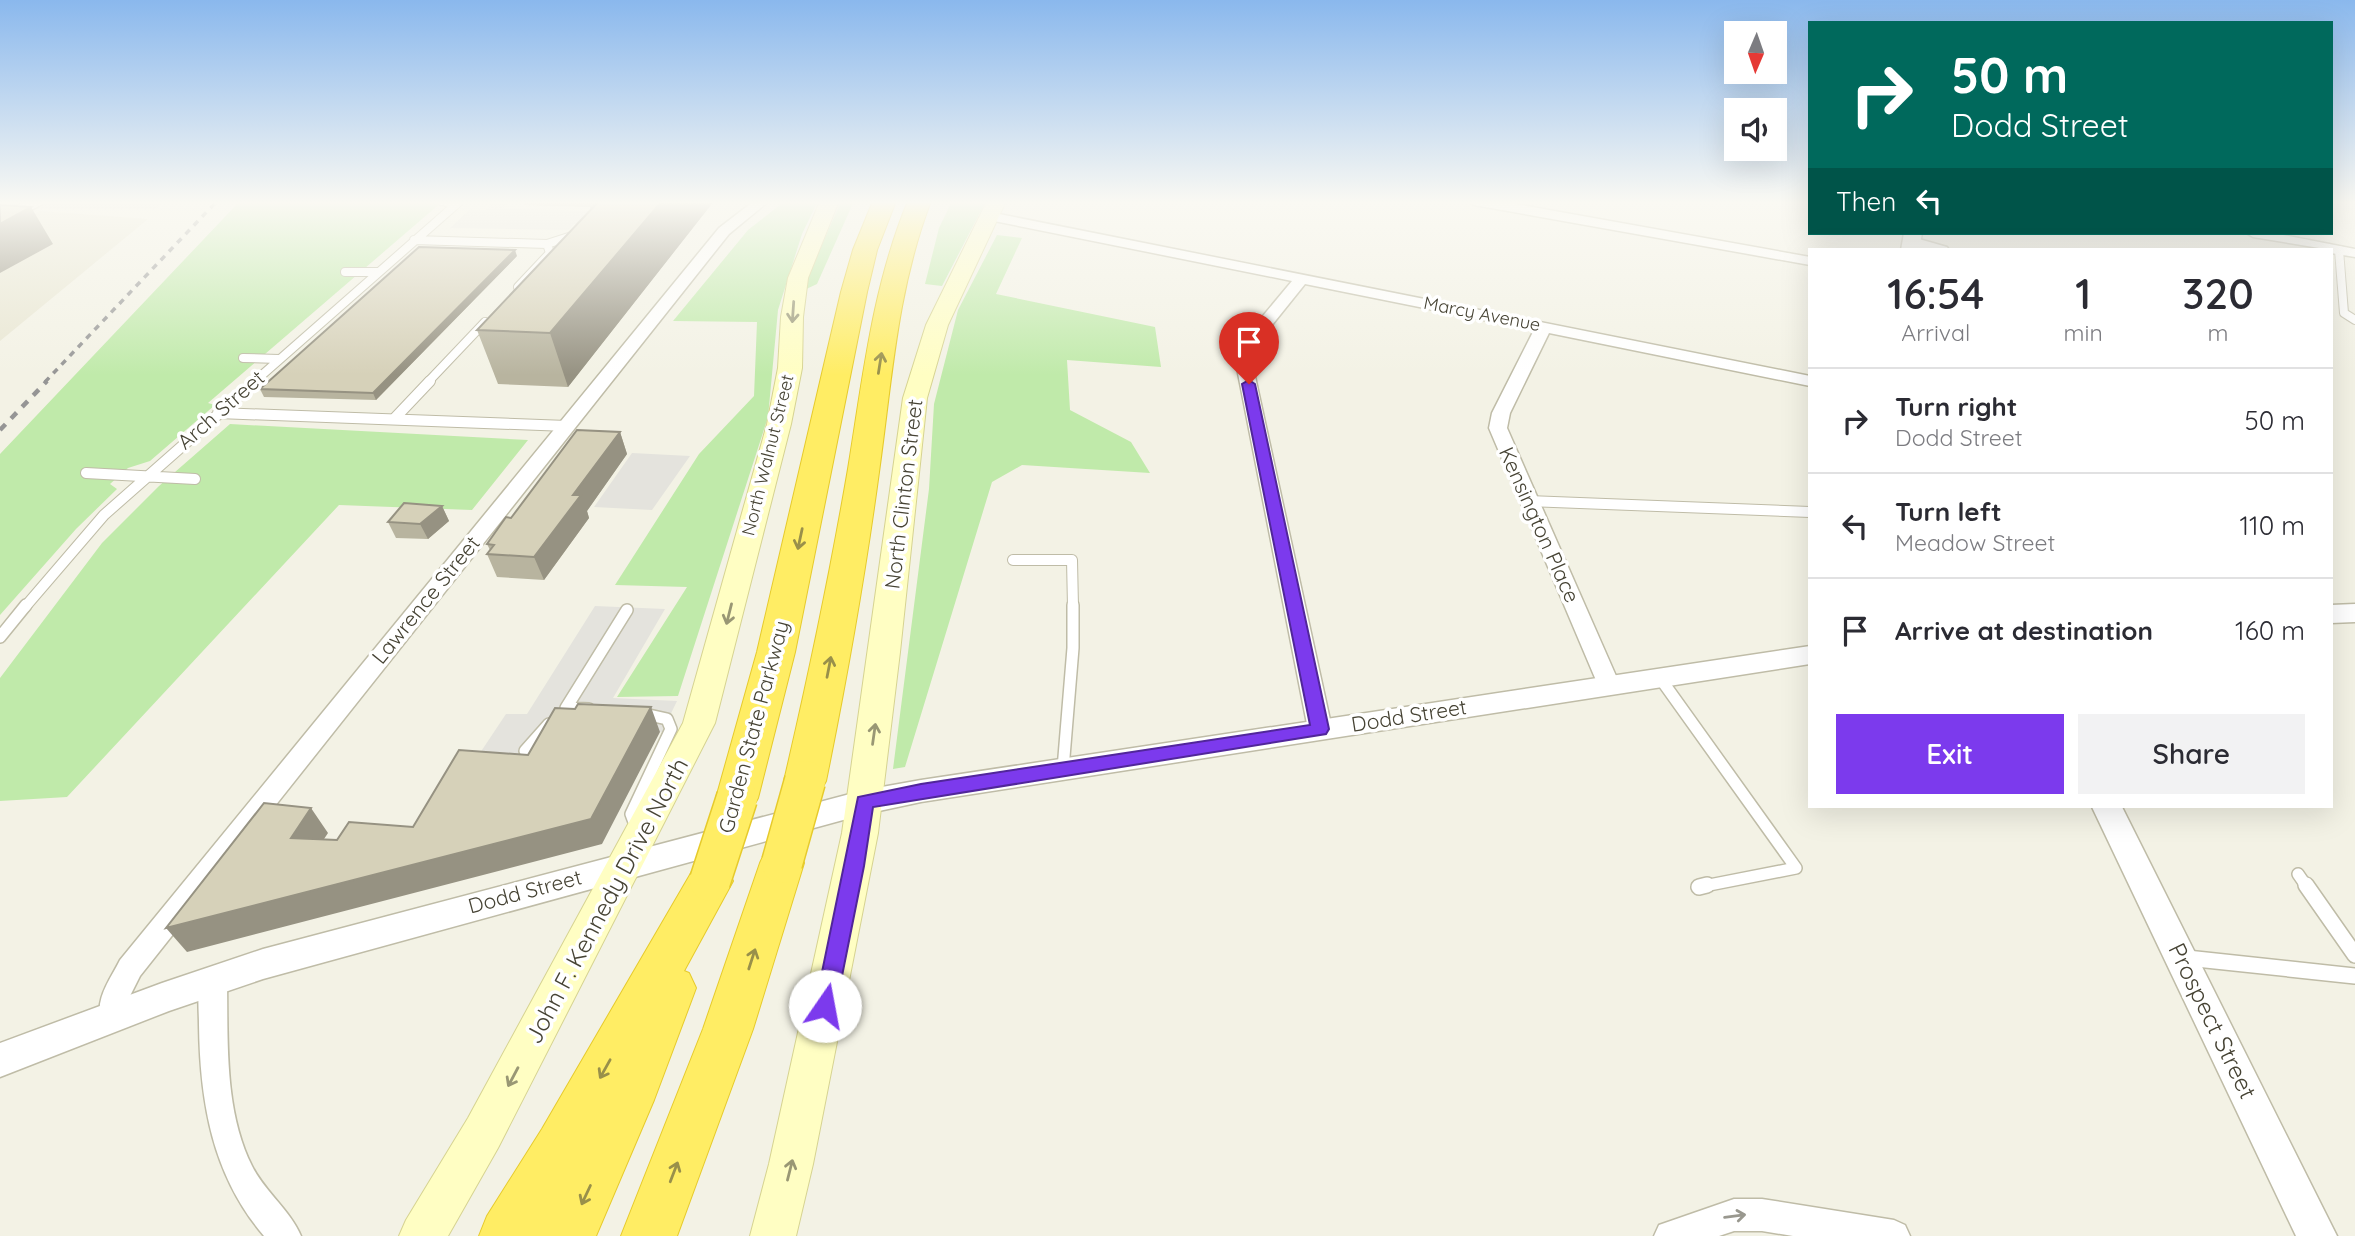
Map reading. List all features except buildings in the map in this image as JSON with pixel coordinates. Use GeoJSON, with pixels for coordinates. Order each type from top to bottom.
{"type":"FeatureCollection","features":[{"type":"Feature","properties":{"kind":"highway","name":"Garden State Parkway"},"geometry":{"type":"LineString","coordinates":[[567,1236],[633,1088],[710,881],[737,798],[768,685],[863,259]]}},
{"type":"Feature","properties":{"kind":"highway"},"geometry":{"type":"LineString","coordinates":[[649,1236],[719,1052],[782,863],[804,781],[839,617],[894,284],[901,259]]}},
{"type":"Feature","properties":{"kind":"highway"},"geometry":{"type":"LineString","coordinates":[[507,1236],[561,1147],[710,881]]}},
{"type":"Feature","properties":{"kind":"main road","name":"North Walnut Street"},"geometry":{"type":"LineString","coordinates":[[746,548],[779,424],[790,368],[795,287],[805,259]]}},
{"type":"Feature","properties":{"kind":"main road","name":"North Clinton Street"},"geometry":{"type":"LineString","coordinates":[[773,1236],[848,901],[864,802],[915,398],[930,343],[970,259]]}},
{"type":"Feature","properties":{"kind":"main road","name":"John F. Kennedy Drive North"},"geometry":{"type":"LineString","coordinates":[[422,1236],[470,1157],[646,828],[699,723],[746,548]]}},
{"type":"Feature","properties":{"kind":"street","name":"Lawrence Street"},"geometry":{"type":"LineString","coordinates":[[113,1016],[114,1000],[130,968],[702,259]]}},
{"type":"Feature","properties":{"kind":"street","name":"Marcy Avenue"},"geometry":{"type":"LineString","coordinates":[[1215,259],[1808,380]]}},
{"type":"Feature","properties":{"kind":"street"},"geometry":{"type":"LineString","coordinates":[[1302,278],[1248,344],[1243,358],[1320,729]]}},
{"type":"Feature","properties":{"kind":"street","name":"Kensington Place"},"geometry":{"type":"LineString","coordinates":[[1544,327],[1498,421],[1500,436],[1609,685]]}},
{"type":"Feature","properties":{"kind":"street"},"geometry":{"type":"LineString","coordinates":[[2333,614],[2355,613]]}},
{"type":"Feature","properties":{"kind":"street","name":"Dodd Street"},"geometry":{"type":"LineString","coordinates":[[0,1060],[213,980],[308,951],[864,802],[1808,654]]}},
{"type":"Feature","properties":{"kind":"street","name":"Prospect Street"},"geometry":{"type":"LineString","coordinates":[[2107,808],[2317,1236]]}},
{"type":"Feature","properties":{"kind":"street"},"geometry":{"type":"LineString","coordinates":[[213,980],[215,1081],[225,1138],[247,1188],[285,1236]]}},
{"type":"Feature","properties":{"kind":"street"},"geometry":{"type":"LineString","coordinates":[[1670,1236],[1734,1215],[1753,1215],[1894,1236]]}},
{"type":"Feature","properties":{"kind":"lane","name":"Arch Street"},"geometry":{"type":"LineString","coordinates":[[0,638],[88,532],[146,476],[392,259]]}},
{"type":"Feature","properties":{"kind":"lane"},"geometry":{"type":"LineString","coordinates":[[509,297],[545,259]]}},
{"type":"Feature","properties":{"kind":"lane"},"geometry":{"type":"LineString","coordinates":[[2340,259],[2344,313],[2355,320]]}},
{"type":"Feature","properties":{"kind":"lane"},"geometry":{"type":"LineString","coordinates":[[345,271],[377,272]]}},
{"type":"Feature","properties":{"kind":"lane"},"geometry":{"type":"LineString","coordinates":[[394,419],[491,316]]}},
{"type":"Feature","properties":{"kind":"lane"},"geometry":{"type":"LineString","coordinates":[[243,358],[279,359]]}},
{"type":"Feature","properties":{"kind":"lane"},"geometry":{"type":"LineString","coordinates":[[218,413],[567,426]]}},
{"type":"Feature","properties":{"kind":"lane"},"geometry":{"type":"LineString","coordinates":[[86,473],[195,479]]}},
{"type":"Feature","properties":{"kind":"lane"},"geometry":{"type":"LineString","coordinates":[[1528,501],[1808,512]]}},
{"type":"Feature","properties":{"kind":"lane"},"geometry":{"type":"LineString","coordinates":[[1013,560],[1072,560],[1073,648],[1063,769]]}},
{"type":"Feature","properties":{"kind":"lane"},"geometry":{"type":"LineString","coordinates":[[525,751],[566,708],[627,610]]}},
{"type":"Feature","properties":{"kind":"lane"},"geometry":{"type":"LineString","coordinates":[[1660,678],[1796,867],[1699,887]]}},
{"type":"Feature","properties":{"kind":"lane"},"geometry":{"type":"LineString","coordinates":[[566,708],[601,710]]}},
{"type":"Feature","properties":{"kind":"lane"},"geometry":{"type":"LineString","coordinates":[[625,711],[667,719],[671,729],[631,814],[634,822],[646,828]]}},
{"type":"Feature","properties":{"kind":"lane"},"geometry":{"type":"LineString","coordinates":[[2298,874],[2355,955]]}},
{"type":"Feature","properties":{"kind":"lane"},"geometry":{"type":"LineString","coordinates":[[2181,958],[2355,976]]}},
{"type":"Feature","properties":{"kind":"shaded area"},"geometry":{"type":"Polygon","coordinates":[[[0,259],[100,259],[0,341],[0,259]]]}},
{"type":"Feature","properties":{"kind":"shaded area"},"geometry":{"type":"Polygon","coordinates":[[[632,453],[690,456],[652,510],[594,507],[632,453]]]}},
{"type":"Feature","properties":{"kind":"shaded area"},"geometry":{"type":"Polygon","coordinates":[[[595,606],[665,609],[613,698],[677,701],[662,732],[588,729],[551,760],[466,774],[506,714],[527,714],[595,606]]]}},
{"type":"Feature","properties":{"kind":"green space"},"geometry":{"type":"Polygon","coordinates":[[[185,259],[376,259],[208,403],[215,405],[150,461],[128,468],[110,484],[117,489],[76,529],[0,615],[0,454],[185,259]]]}},
{"type":"Feature","properties":{"kind":"green space"},"geometry":{"type":"Polygon","coordinates":[[[724,259],[794,259],[778,310],[768,417],[678,696],[617,697],[687,587],[615,585],[699,454],[754,396],[757,322],[673,321],[724,259]]]}},
{"type":"Feature","properties":{"kind":"green space"},"geometry":{"type":"Polygon","coordinates":[[[816,259],[828,259],[817,284],[802,291],[816,259]]]}},
{"type":"Feature","properties":{"kind":"green space"},"geometry":{"type":"Polygon","coordinates":[[[931,259],[956,259],[942,286],[925,284],[931,259]]]}},
{"type":"Feature","properties":{"kind":"green space"},"geometry":{"type":"Polygon","coordinates":[[[985,259],[1012,259],[996,294],[1155,327],[1161,367],[1067,360],[1070,410],[1131,442],[1150,473],[1022,465],[992,482],[905,767],[893,769],[929,489],[934,404],[958,310],[985,259]]]}},
{"type":"Feature","properties":{"kind":"green space"},"geometry":{"type":"Polygon","coordinates":[[[230,424],[528,440],[472,510],[339,505],[67,797],[0,801],[0,678],[102,543],[159,486],[230,424]]]}},
{"type":"Feature","properties":{"kind":"railway"},"geometry":{"type":"LineString","coordinates":[[45,382],[162,259]]}},
{"type":"Feature","properties":{"kind":"railway"},"geometry":{"type":"LineString","coordinates":[[0,430],[47,381]]}},
{"type":"Feature","properties":{"kind":"route"},"geometry":{"type":"LineString","coordinates":[[825,1006],[855,866],[864,802],[1320,729],[1249,384]]}}]}
